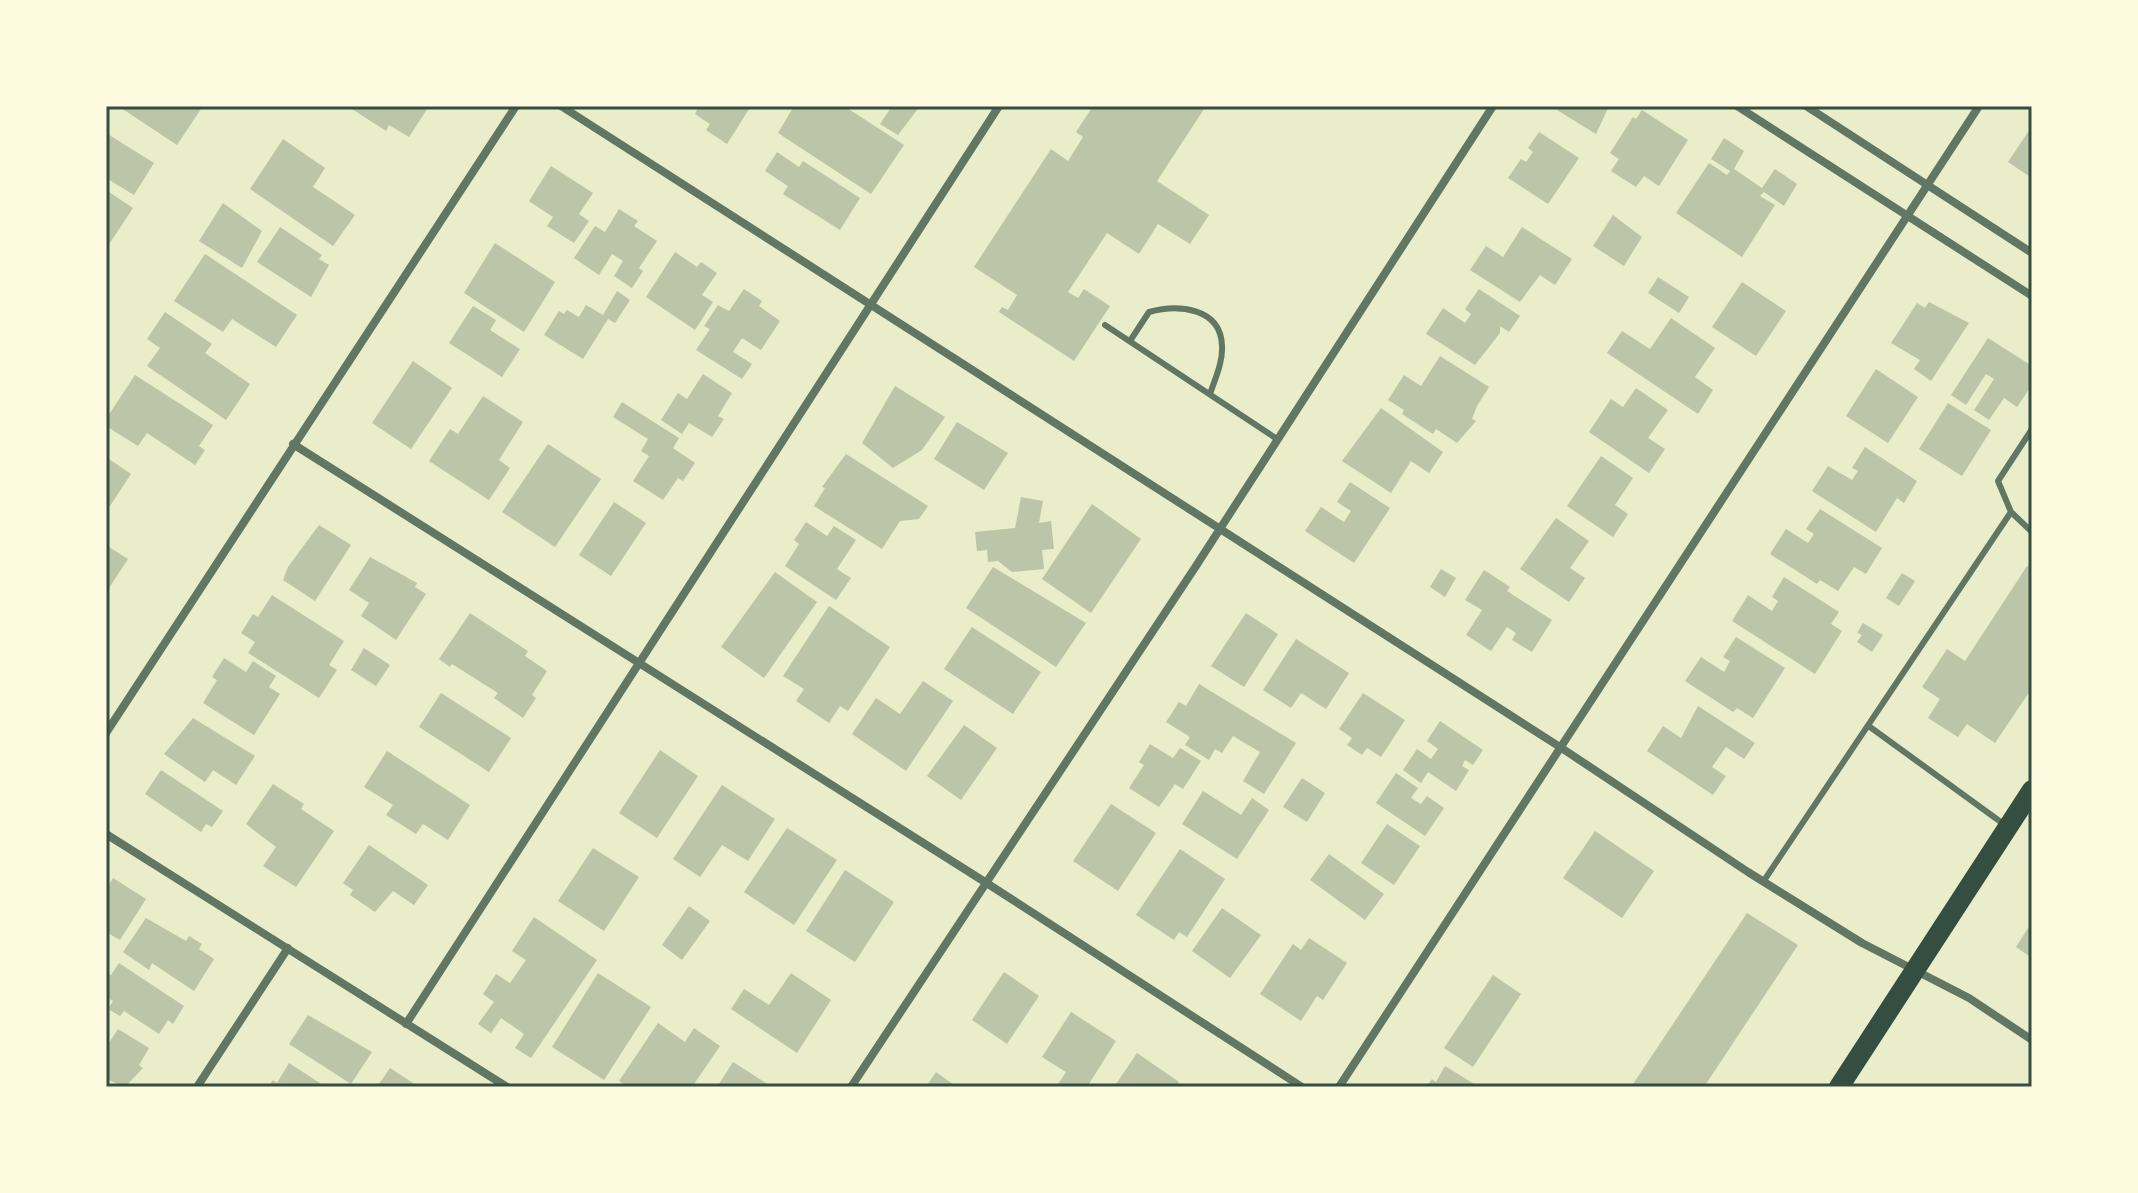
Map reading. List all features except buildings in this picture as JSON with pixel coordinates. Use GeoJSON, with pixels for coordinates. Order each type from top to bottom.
{"type":"FeatureCollection","features":[{"type":"Feature","properties":{"kind":"main road"},"geometry":{"type":"LineString","coordinates":[[1839,1087],[2032,790]]}},
{"type":"Feature","properties":{"kind":"street"},"geometry":{"type":"LineString","coordinates":[[106,733],[516,106]]}},
{"type":"Feature","properties":{"kind":"street"},"geometry":{"type":"LineString","coordinates":[[561,106],[1560,747],[1763,882],[1914,972],[1969,998],[2032,1040]]}},
{"type":"Feature","properties":{"kind":"street"},"geometry":{"type":"LineString","coordinates":[[406,1024],[999,106]]}},
{"type":"Feature","properties":{"kind":"street"},"geometry":{"type":"LineString","coordinates":[[851,1087],[1220,530],[1493,106]]}},
{"type":"Feature","properties":{"kind":"street"},"geometry":{"type":"LineString","coordinates":[[1737,106],[2032,296]]}},
{"type":"Feature","properties":{"kind":"street"},"geometry":{"type":"LineString","coordinates":[[1806,106],[2032,253]]}},
{"type":"Feature","properties":{"kind":"street"},"geometry":{"type":"LineString","coordinates":[[1339,1087],[1979,106]]}},
{"type":"Feature","properties":{"kind":"street"},"geometry":{"type":"LineString","coordinates":[[293,444],[985,882],[1302,1087]]}},
{"type":"Feature","properties":{"kind":"street"},"geometry":{"type":"LineString","coordinates":[[106,834],[507,1087]]}},
{"type":"Feature","properties":{"kind":"street"},"geometry":{"type":"LineString","coordinates":[[197,1087],[288,948]]}},
{"type":"Feature","properties":{"kind":"lane"},"geometry":{"type":"LineString","coordinates":[[1130,341],[1149,312],[1176,307],[1198,311],[1217,329],[1222,344],[1210,394]]}},
{"type":"Feature","properties":{"kind":"lane"},"geometry":{"type":"LineString","coordinates":[[1105,325],[1277,439]]}},
{"type":"Feature","properties":{"kind":"lane"},"geometry":{"type":"LineString","coordinates":[[2032,429],[1998,481],[2011,512],[2032,532]]}},
{"type":"Feature","properties":{"kind":"lane"},"geometry":{"type":"LineString","coordinates":[[1763,882],[1870,727],[2011,512]]}},
{"type":"Feature","properties":{"kind":"lane"},"geometry":{"type":"LineString","coordinates":[[1870,727],[2008,827]]}}]}
